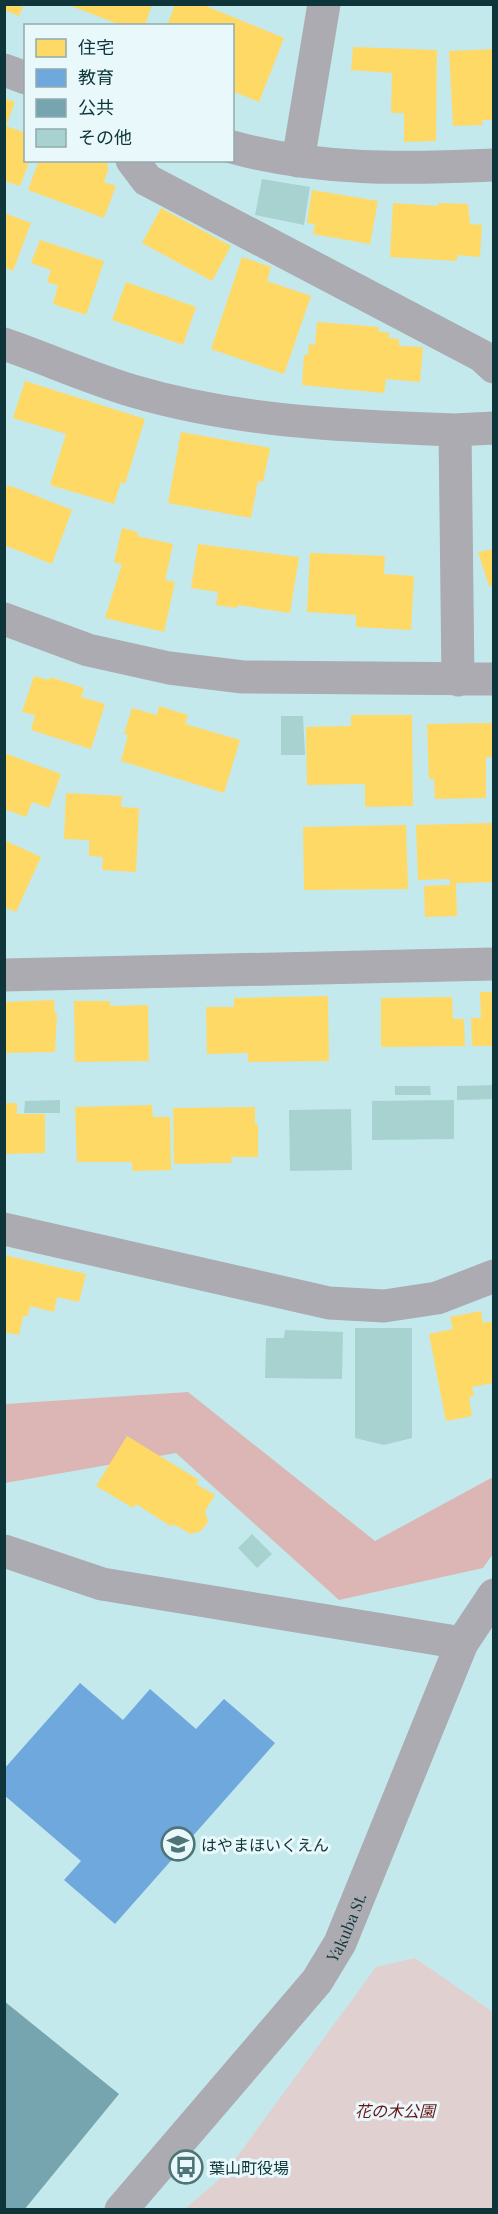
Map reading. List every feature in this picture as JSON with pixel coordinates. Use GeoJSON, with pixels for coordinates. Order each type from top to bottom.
{"type":"FeatureCollection","features":[{"type":"Feature","properties":{"kind":"street"},"geometry":{"type":"LineString","coordinates":[[298,161],[324,4]]}},
{"type":"Feature","properties":{"kind":"street"},"geometry":{"type":"LineString","coordinates":[[4,70],[24,77]]}},
{"type":"Feature","properties":{"kind":"street"},"geometry":{"type":"LineString","coordinates":[[234,147],[298,161],[408,169],[494,165]]}},
{"type":"Feature","properties":{"kind":"street"},"geometry":{"type":"LineString","coordinates":[[134,162],[147,180],[482,356],[494,367]]}},
{"type":"Feature","properties":{"kind":"street"},"geometry":{"type":"LineString","coordinates":[[4,344],[133,391],[232,413],[324,426],[455,430],[494,428]]}},
{"type":"Feature","properties":{"kind":"street"},"geometry":{"type":"LineString","coordinates":[[455,430],[458,680]]}},
{"type":"Feature","properties":{"kind":"street"},"geometry":{"type":"LineString","coordinates":[[4,619],[88,650],[169,668],[243,677],[494,679]]}},
{"type":"Feature","properties":{"kind":"street"},"geometry":{"type":"LineString","coordinates":[[4,975],[494,964]]}},
{"type":"Feature","properties":{"kind":"street"},"geometry":{"type":"LineString","coordinates":[[4,1229],[328,1303],[384,1306],[437,1298],[494,1276]]}},
{"type":"Feature","properties":{"kind":"street"},"geometry":{"type":"LineString","coordinates":[[4,1551],[102,1584],[462,1643]]}},
{"type":"Feature","properties":{"kind":"street","name":"Yakuba St."},"geometry":{"type":"LineString","coordinates":[[121,2210],[317,1981],[340,1943],[462,1643],[494,1595]]}},
{"type":"Feature","properties":{"kind":"green space","name":"花の木公園"},"geometry":{"type":"Polygon","coordinates":[[[415,1958],[493,2012],[493,2209],[185,2209],[222,2177],[376,1967],[415,1958]]]}},
{"type":"Feature","properties":{"kind":"shaded area"},"geometry":{"type":"Polygon","coordinates":[[[188,1392],[375,1541],[493,1477],[493,1554],[483,1568],[339,1600],[176,1453],[5,1483],[5,1404],[188,1392]]]}},
{"type":"Feature","properties":{"kind":"building: 住宅"},"geometry":{"type":"Polygon","coordinates":[[[4,4],[24,4],[19,16],[4,10],[4,4]]]}},
{"type":"Feature","properties":{"kind":"building: 住宅"},"geometry":{"type":"Polygon","coordinates":[[[66,4],[152,4],[146,24],[118,24],[66,4]]]}},
{"type":"Feature","properties":{"kind":"building: 住宅"},"geometry":{"type":"Polygon","coordinates":[[[175,4],[201,4],[284,38],[259,102],[234,92],[234,24],[168,24],[175,4]]]}},
{"type":"Feature","properties":{"kind":"building: 住宅"},"geometry":{"type":"Polygon","coordinates":[[[353,47],[437,50],[436,141],[404,142],[404,113],[391,113],[392,73],[351,70],[353,47]]]}},
{"type":"Feature","properties":{"kind":"building: 住宅"},"geometry":{"type":"Polygon","coordinates":[[[494,49],[494,120],[482,120],[483,125],[453,126],[449,51],[494,49]]]}},
{"type":"Feature","properties":{"kind":"building: 住宅"},"geometry":{"type":"Polygon","coordinates":[[[4,98],[15,102],[6,126],[24,132],[24,162],[29,162],[20,186],[4,181],[4,98]]]}},
{"type":"Feature","properties":{"kind":"building: 住宅"},"geometry":{"type":"Polygon","coordinates":[[[38,162],[107,162],[108,170],[104,182],[116,186],[104,218],[28,190],[38,162]]]}},
{"type":"Feature","properties":{"kind":"building: 住宅"},"geometry":{"type":"Polygon","coordinates":[[[312,190],[378,201],[370,244],[313,234],[315,224],[307,223],[312,190]]]}},
{"type":"Feature","properties":{"kind":"building: 住宅"},"geometry":{"type":"Polygon","coordinates":[[[393,203],[438,206],[438,203],[468,204],[470,224],[482,225],[480,257],[457,255],[457,261],[390,257],[393,203]]]}},
{"type":"Feature","properties":{"kind":"building: 住宅"},"geometry":{"type":"Polygon","coordinates":[[[161,208],[231,246],[212,281],[142,243],[161,208]]]}},
{"type":"Feature","properties":{"kind":"building: 住宅"},"geometry":{"type":"Polygon","coordinates":[[[4,213],[31,223],[13,271],[4,267],[4,213]]]}},
{"type":"Feature","properties":{"kind":"building: 住宅"},"geometry":{"type":"Polygon","coordinates":[[[40,240],[104,261],[86,315],[53,304],[58,285],[47,282],[51,270],[31,263],[40,240]]]}},
{"type":"Feature","properties":{"kind":"building: 住宅"},"geometry":{"type":"Polygon","coordinates":[[[242,257],[271,267],[267,281],[311,296],[284,374],[211,349],[242,257]]]}},
{"type":"Feature","properties":{"kind":"building: 住宅"},"geometry":{"type":"Polygon","coordinates":[[[126,282],[196,307],[183,345],[112,320],[126,282]]]}},
{"type":"Feature","properties":{"kind":"building: 住宅"},"geometry":{"type":"Polygon","coordinates":[[[317,322],[379,327],[378,331],[389,333],[389,338],[399,339],[399,346],[423,347],[420,382],[386,379],[384,393],[302,385],[304,355],[308,355],[309,344],[315,345],[317,322]]]}},
{"type":"Feature","properties":{"kind":"building: 住宅"},"geometry":{"type":"Polygon","coordinates":[[[25,381],[145,419],[125,484],[121,482],[114,504],[50,485],[66,434],[13,418],[25,381]]]}},
{"type":"Feature","properties":{"kind":"building: 住宅"},"geometry":{"type":"Polygon","coordinates":[[[181,432],[270,448],[263,482],[258,481],[251,518],[168,503],[181,432]]]}},
{"type":"Feature","properties":{"kind":"building: 住宅"},"geometry":{"type":"Polygon","coordinates":[[[8,485],[72,510],[52,564],[4,545],[4,492],[8,485]]]}},
{"type":"Feature","properties":{"kind":"building: 住宅"},"geometry":{"type":"Polygon","coordinates":[[[122,528],[138,532],[137,536],[173,544],[165,580],[175,582],[164,632],[105,618],[122,564],[114,562],[122,528]]]}},
{"type":"Feature","properties":{"kind":"building: 住宅"},"geometry":{"type":"Polygon","coordinates":[[[198,544],[299,557],[290,613],[238,605],[237,608],[216,605],[218,592],[191,588],[198,544]]]}},
{"type":"Feature","properties":{"kind":"building: 住宅"},"geometry":{"type":"Polygon","coordinates":[[[494,549],[494,585],[489,586],[478,552],[494,549]]]}},
{"type":"Feature","properties":{"kind":"building: 住宅"},"geometry":{"type":"Polygon","coordinates":[[[310,553],[385,556],[384,574],[414,576],[411,630],[356,627],[356,615],[307,612],[310,553]]]}},
{"type":"Feature","properties":{"kind":"building: 住宅"},"geometry":{"type":"Polygon","coordinates":[[[34,676],[49,680],[50,677],[84,688],[81,697],[105,704],[91,749],[31,730],[35,715],[22,712],[34,676]]]}},
{"type":"Feature","properties":{"kind":"building: 住宅"},"geometry":{"type":"Polygon","coordinates":[[[159,706],[188,715],[185,724],[240,740],[224,793],[121,761],[128,735],[124,734],[132,708],[157,715],[159,706]]]}},
{"type":"Feature","properties":{"kind":"building: 住宅"},"geometry":{"type":"Polygon","coordinates":[[[351,715],[412,715],[413,806],[365,807],[365,784],[307,785],[306,727],[351,726],[351,715]]]}},
{"type":"Feature","properties":{"kind":"building: 住宅"},"geometry":{"type":"Polygon","coordinates":[[[494,723],[494,757],[486,757],[486,798],[435,799],[434,779],[429,779],[427,724],[494,723]]]}},
{"type":"Feature","properties":{"kind":"building: 住宅"},"geometry":{"type":"Polygon","coordinates":[[[4,753],[61,774],[49,808],[32,802],[26,817],[4,809],[4,753]]]}},
{"type":"Feature","properties":{"kind":"building: 住宅"},"geometry":{"type":"Polygon","coordinates":[[[66,793],[122,796],[121,807],[139,808],[136,872],[102,870],[103,857],[89,856],[89,840],[64,839],[66,793]]]}},
{"type":"Feature","properties":{"kind":"building: 住宅"},"geometry":{"type":"Polygon","coordinates":[[[494,823],[494,882],[456,883],[457,916],[425,917],[424,886],[450,885],[450,879],[418,880],[416,825],[494,823]]]}},
{"type":"Feature","properties":{"kind":"building: 住宅"},"geometry":{"type":"Polygon","coordinates":[[[406,825],[408,889],[304,890],[303,827],[406,825]]]}},
{"type":"Feature","properties":{"kind":"building: 住宅"},"geometry":{"type":"Polygon","coordinates":[[[4,840],[41,857],[16,912],[4,907],[4,840]]]}},
{"type":"Feature","properties":{"kind":"building: 住宅"},"geometry":{"type":"Polygon","coordinates":[[[480,992],[494,992],[492,1046],[472,1046],[471,1018],[481,1018],[480,992]]]}},
{"type":"Feature","properties":{"kind":"building: 住宅"},"geometry":{"type":"Polygon","coordinates":[[[328,996],[329,1061],[248,1062],[248,1053],[207,1054],[206,1007],[234,1007],[234,998],[328,996]]]}},
{"type":"Feature","properties":{"kind":"building: 住宅"},"geometry":{"type":"Polygon","coordinates":[[[452,997],[453,1019],[464,1019],[465,1046],[381,1047],[381,998],[452,997]]]}},
{"type":"Feature","properties":{"kind":"building: 住宅"},"geometry":{"type":"Polygon","coordinates":[[[54,1000],[55,1014],[57,1013],[55,1052],[4,1053],[4,1002],[54,1000]]]}},
{"type":"Feature","properties":{"kind":"building: 住宅"},"geometry":{"type":"Polygon","coordinates":[[[74,1001],[110,1001],[110,1006],[148,1005],[149,1061],[75,1062],[74,1001]]]}},
{"type":"Feature","properties":{"kind":"building: 住宅"},"geometry":{"type":"Polygon","coordinates":[[[4,1103],[17,1103],[17,1114],[45,1114],[45,1153],[4,1154],[4,1103]]]}},
{"type":"Feature","properties":{"kind":"building: 住宅"},"geometry":{"type":"Polygon","coordinates":[[[152,1105],[153,1117],[170,1117],[171,1170],[132,1171],[132,1162],[77,1162],[75,1107],[152,1105]]]}},
{"type":"Feature","properties":{"kind":"building: 住宅"},"geometry":{"type":"Polygon","coordinates":[[[255,1107],[255,1124],[258,1124],[258,1157],[231,1157],[232,1163],[174,1164],[173,1108],[255,1107]]]}},
{"type":"Feature","properties":{"kind":"building: 住宅"},"geometry":{"type":"Polygon","coordinates":[[[4,1255],[86,1274],[79,1302],[57,1297],[54,1312],[30,1306],[28,1316],[23,1316],[19,1335],[4,1332],[4,1255]]]}},
{"type":"Feature","properties":{"kind":"building: 住宅"},"geometry":{"type":"Polygon","coordinates":[[[481,1311],[483,1323],[494,1321],[494,1383],[472,1387],[474,1396],[469,1397],[472,1416],[446,1421],[429,1334],[453,1329],[450,1317],[481,1311]]]}},
{"type":"Feature","properties":{"kind":"building: 住宅"},"geometry":{"type":"Polygon","coordinates":[[[127,1436],[199,1480],[196,1484],[215,1495],[205,1511],[208,1522],[201,1531],[191,1534],[173,1524],[172,1527],[136,1504],[133,1508],[96,1486],[127,1436]]]}},
{"type":"Feature","properties":{"kind":"building: 教育"},"geometry":{"type":"Polygon","coordinates":[[[80,1683],[123,1720],[150,1689],[196,1729],[224,1699],[275,1743],[115,1924],[64,1880],[81,1861],[4,1795],[4,1769],[80,1683]]]}},
{"type":"Feature","properties":{"kind":"building: 公共"},"geometry":{"type":"Polygon","coordinates":[[[4,2001],[119,2094],[24,2210],[4,2210],[4,2001]]]}},
{"type":"Feature","properties":{"kind":"building: その他"},"geometry":{"type":"Polygon","coordinates":[[[262,179],[310,187],[304,225],[255,215],[262,179]]]}},
{"type":"Feature","properties":{"kind":"building: その他"},"geometry":{"type":"Polygon","coordinates":[[[281,716],[303,716],[305,755],[281,755],[281,716]]]}},
{"type":"Feature","properties":{"kind":"building: その他"},"geometry":{"type":"Polygon","coordinates":[[[494,1085],[494,1099],[457,1100],[457,1086],[494,1085]]]}},
{"type":"Feature","properties":{"kind":"building: その他"},"geometry":{"type":"Polygon","coordinates":[[[395,1086],[430,1086],[431,1095],[395,1095],[395,1086]]]}},
{"type":"Feature","properties":{"kind":"building: その他"},"geometry":{"type":"Polygon","coordinates":[[[60,1100],[60,1113],[24,1113],[25,1101],[60,1100]]]}},
{"type":"Feature","properties":{"kind":"building: その他"},"geometry":{"type":"Polygon","coordinates":[[[454,1100],[454,1139],[372,1140],[372,1101],[454,1100]]]}},
{"type":"Feature","properties":{"kind":"building: その他"},"geometry":{"type":"Polygon","coordinates":[[[351,1109],[352,1170],[290,1171],[289,1110],[351,1109]]]}},
{"type":"Feature","properties":{"kind":"building: その他"},"geometry":{"type":"Polygon","coordinates":[[[355,1328],[412,1328],[412,1438],[384,1445],[355,1438],[355,1328]]]}},
{"type":"Feature","properties":{"kind":"building: その他"},"geometry":{"type":"Polygon","coordinates":[[[285,1330],[343,1332],[342,1379],[265,1378],[266,1338],[284,1338],[285,1330]]]}},
{"type":"Feature","properties":{"kind":"building: その他"},"geometry":{"type":"Polygon","coordinates":[[[252,1534],[272,1554],[257,1568],[238,1548],[252,1534]]]}},
{"type":"Feature","properties":{"kind":"place","name":"はやまほいくえん"},"geometry":{"type":"Point","coordinates":[178,1844]}},
{"type":"Feature","properties":{"kind":"place","name":"葉山町役場"},"geometry":{"type":"Point","coordinates":[186,2167]}}]}
